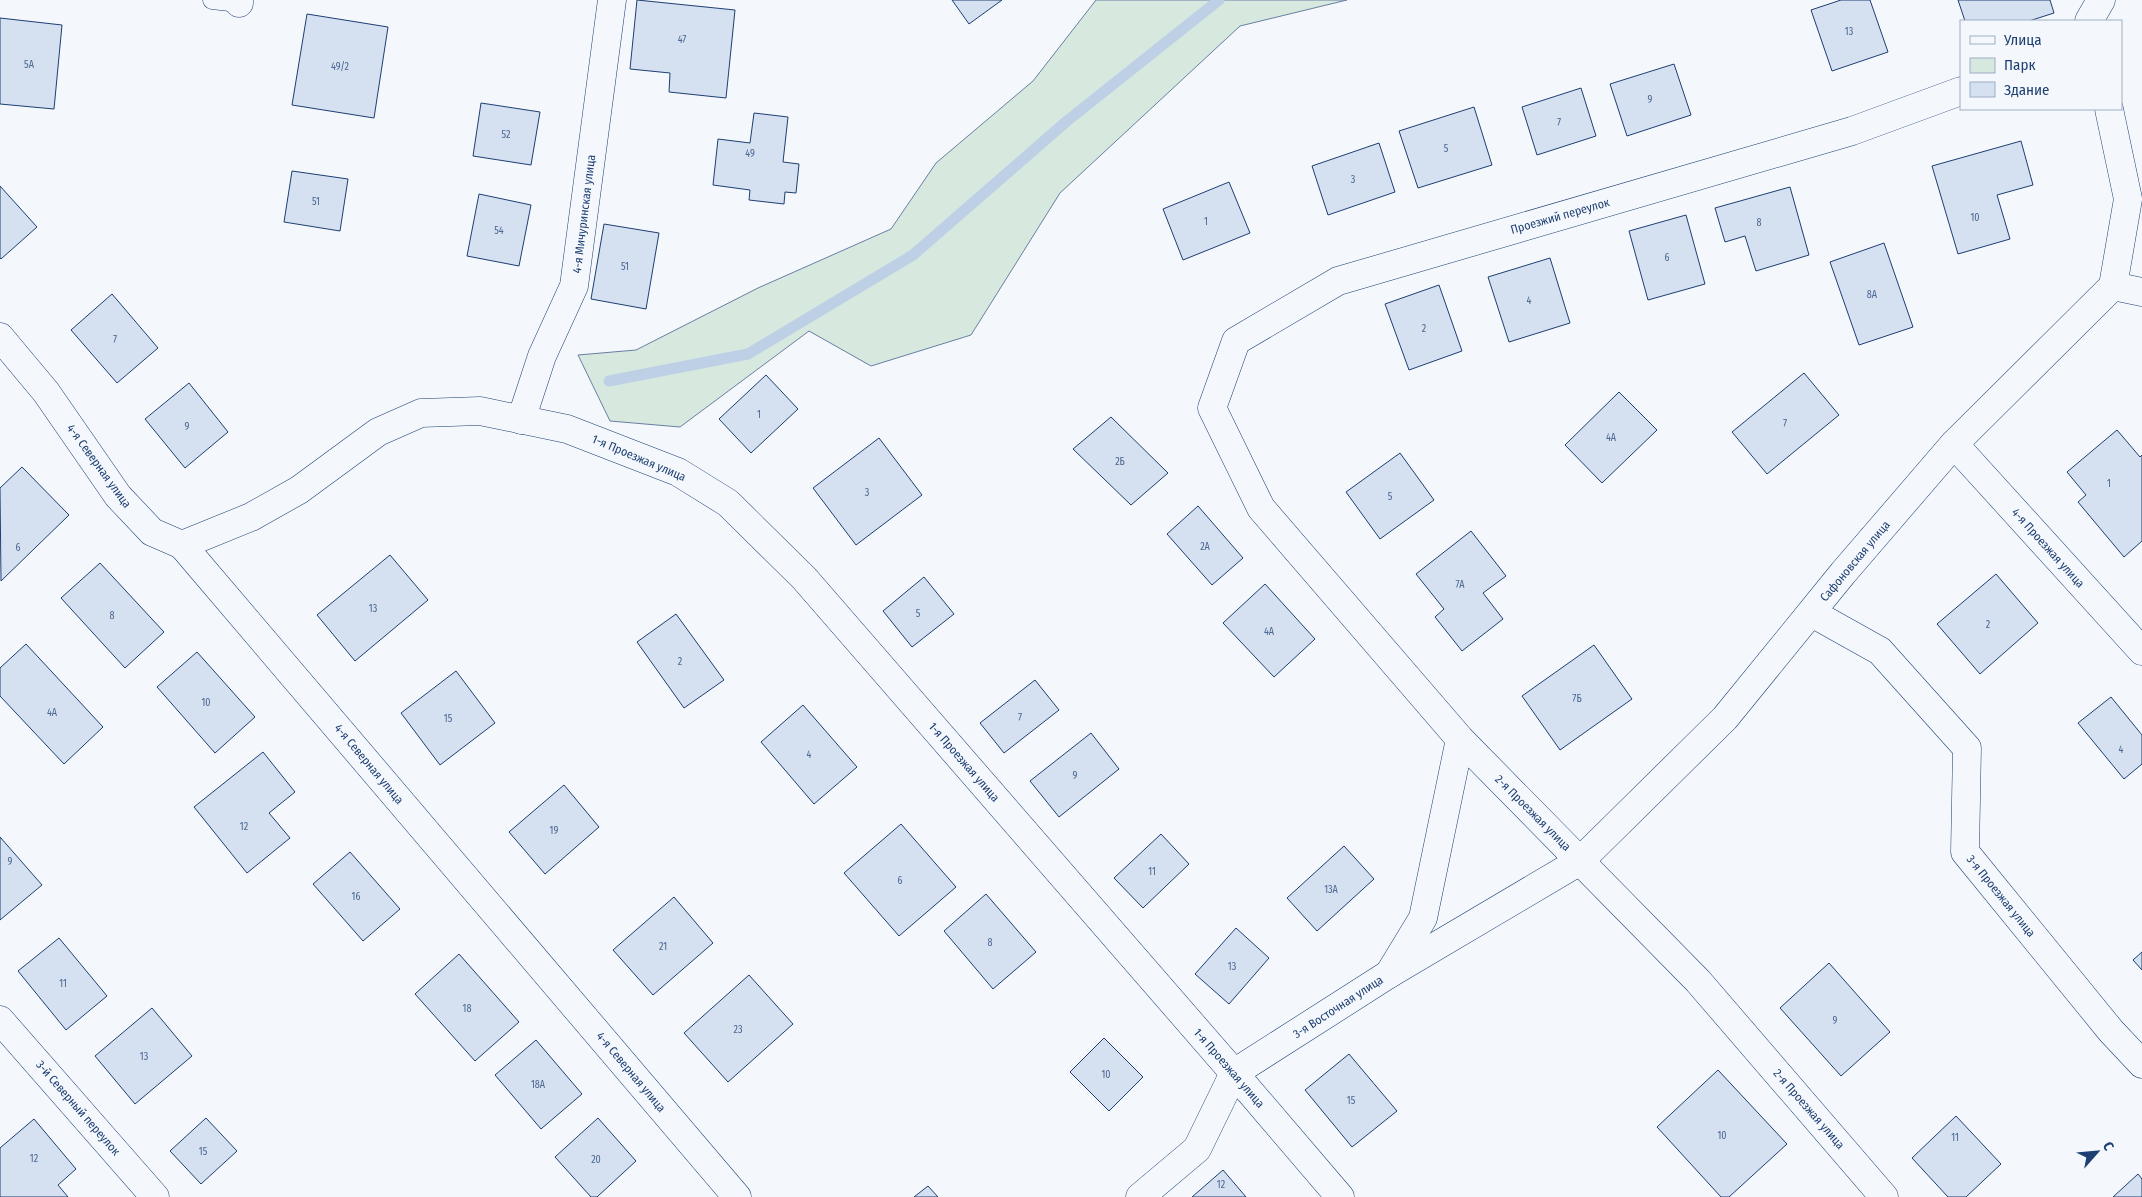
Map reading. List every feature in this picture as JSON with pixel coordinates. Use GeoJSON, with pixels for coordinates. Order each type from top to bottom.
{"type":"FeatureCollection","features":[{"type":"Feature","properties":{"kind":"street","name":"4-я Мичуринская улица"},"geometry":{"type":"LineString","coordinates":[[521,420],[542,356],[574,286],[612,0]]}},
{"type":"Feature","properties":{"kind":"street"},"geometry":{"type":"LineString","coordinates":[[2090,20],[2101,0]]}},
{"type":"Feature","properties":{"kind":"street","name":"Проезжий переулок"},"geometry":{"type":"LineString","coordinates":[[1212,408],[1236,341],[1338,281],[1852,131],[1960,92]]}},
{"type":"Feature","properties":{"kind":"street"},"geometry":{"type":"LineString","coordinates":[[2109,110],[2128,199],[2113,286],[2142,292]]}},
{"type":"Feature","properties":{"kind":"street","name":"Сафоновская улица"},"geometry":{"type":"LineString","coordinates":[[1580,861],[1725,718],[1954,444],[2113,286]]}},
{"type":"Feature","properties":{"kind":"street","name":"4-я Северная улица"},"geometry":{"type":"LineString","coordinates":[[0,337],[46,392],[118,496],[152,532],[182,545],[737,1197]]}},
{"type":"Feature","properties":{"kind":"street","name":"2-я Проезжая улица"},"geometry":{"type":"LineString","coordinates":[[1212,408],[1261,508],[1460,740],[1698,981],[1884,1197]]}},
{"type":"Feature","properties":{"kind":"street","name":"1-я Проезжая улица"},"geometry":{"type":"LineString","coordinates":[[182,545],[259,513],[299,490],[378,432],[421,413],[480,412],[567,429],[678,472],[728,504],[804,578],[1340,1197]]}},
{"type":"Feature","properties":{"kind":"street","name":"4-я Проезжая улица"},"geometry":{"type":"LineString","coordinates":[[1954,444],[2142,651]]}},
{"type":"Feature","properties":{"kind":"street","name":"3-я Проезжая улица"},"geometry":{"type":"LineString","coordinates":[[1812,613],[1880,651],[1967,748],[1965,852],[2111,1030],[2142,1064]]}},
{"type":"Feature","properties":{"kind":"street"},"geometry":{"type":"LineString","coordinates":[[1390,974],[1424,918],[1460,740]]}},
{"type":"Feature","properties":{"kind":"street","name":"3-я Восточная улица"},"geometry":{"type":"LineString","coordinates":[[1234,1073],[1390,974],[1580,861]]}},
{"type":"Feature","properties":{"kind":"street","name":"3-й Северный переулок"},"geometry":{"type":"LineString","coordinates":[[0,1020],[155,1197]]}},
{"type":"Feature","properties":{"kind":"street"},"geometry":{"type":"LineString","coordinates":[[1140,1197],[1197,1149],[1234,1073]]}},
{"type":"Feature","properties":{"kind":"lane"},"geometry":{"type":"LineString","coordinates":[[212,0],[239,1]]}},
{"type":"Feature","properties":{"kind":"green space"},"geometry":{"type":"Polygon","coordinates":[[[1096,0],[1347,0],[1240,26],[1060,193],[971,335],[871,366],[809,331],[680,427],[610,421],[578,355],[636,350],[758,288],[891,229],[936,163],[1033,81],[1096,0]]]}},
{"type":"Feature","properties":{"kind":"building"},"geometry":{"type":"Polygon","coordinates":[[[637,0],[735,10],[726,98],[669,92],[670,73],[630,69],[637,0]]]}},
{"type":"Feature","properties":{"kind":"building"},"geometry":{"type":"Polygon","coordinates":[[[952,0],[1002,0],[969,24],[952,0]]]}},
{"type":"Feature","properties":{"kind":"building"},"geometry":{"type":"Polygon","coordinates":[[[1841,0],[1870,0],[1888,52],[1832,71],[1811,10],[1841,0]]]}},
{"type":"Feature","properties":{"kind":"building"},"geometry":{"type":"Polygon","coordinates":[[[1958,0],[2050,0],[2054,13],[2032,20],[1965,20],[1958,0]]]}},
{"type":"Feature","properties":{"kind":"building"},"geometry":{"type":"Polygon","coordinates":[[[307,14],[388,27],[374,118],[292,105],[307,14]]]}},
{"type":"Feature","properties":{"kind":"building"},"geometry":{"type":"Polygon","coordinates":[[[0,18],[62,25],[54,109],[0,104],[0,18]]]}},
{"type":"Feature","properties":{"kind":"building"},"geometry":{"type":"Polygon","coordinates":[[[1674,64],[1691,115],[1627,136],[1610,84],[1674,64]]]}},
{"type":"Feature","properties":{"kind":"building"},"geometry":{"type":"Polygon","coordinates":[[[1581,88],[1596,136],[1537,155],[1522,107],[1581,88]]]}},
{"type":"Feature","properties":{"kind":"building"},"geometry":{"type":"Polygon","coordinates":[[[481,103],[540,112],[531,165],[473,156],[481,103]]]}},
{"type":"Feature","properties":{"kind":"building"},"geometry":{"type":"Polygon","coordinates":[[[1474,107],[1492,165],[1418,188],[1399,131],[1474,107]]]}},
{"type":"Feature","properties":{"kind":"building"},"geometry":{"type":"Polygon","coordinates":[[[754,113],[788,117],[783,162],[799,164],[796,193],[785,192],[784,204],[749,200],[750,190],[713,185],[718,139],[750,143],[754,113]]]}},
{"type":"Feature","properties":{"kind":"building"},"geometry":{"type":"Polygon","coordinates":[[[2021,141],[2033,185],[1997,195],[2010,239],[1958,254],[1932,166],[2021,141]]]}},
{"type":"Feature","properties":{"kind":"building"},"geometry":{"type":"Polygon","coordinates":[[[1379,143],[1395,192],[1328,215],[1312,166],[1379,143]]]}},
{"type":"Feature","properties":{"kind":"building"},"geometry":{"type":"Polygon","coordinates":[[[292,171],[348,179],[340,231],[284,222],[292,171]]]}},
{"type":"Feature","properties":{"kind":"building"},"geometry":{"type":"Polygon","coordinates":[[[1229,182],[1250,233],[1183,260],[1163,209],[1229,182]]]}},
{"type":"Feature","properties":{"kind":"building"},"geometry":{"type":"Polygon","coordinates":[[[0,186],[37,227],[1,259],[0,258],[0,186]]]}},
{"type":"Feature","properties":{"kind":"building"},"geometry":{"type":"Polygon","coordinates":[[[1790,187],[1809,255],[1756,271],[1745,236],[1725,242],[1715,208],[1790,187]]]}},
{"type":"Feature","properties":{"kind":"building"},"geometry":{"type":"Polygon","coordinates":[[[479,194],[531,205],[519,266],[467,256],[479,194]]]}},
{"type":"Feature","properties":{"kind":"building"},"geometry":{"type":"Polygon","coordinates":[[[1686,215],[1705,284],[1648,300],[1629,231],[1686,215]]]}},
{"type":"Feature","properties":{"kind":"building"},"geometry":{"type":"Polygon","coordinates":[[[604,224],[659,233],[646,309],[591,299],[604,224]]]}},
{"type":"Feature","properties":{"kind":"building"},"geometry":{"type":"Polygon","coordinates":[[[1884,243],[1913,327],[1859,345],[1830,262],[1884,243]]]}},
{"type":"Feature","properties":{"kind":"building"},"geometry":{"type":"Polygon","coordinates":[[[1550,258],[1570,323],[1509,342],[1488,277],[1550,258]]]}},
{"type":"Feature","properties":{"kind":"building"},"geometry":{"type":"Polygon","coordinates":[[[1439,285],[1462,351],[1409,370],[1385,304],[1439,285]]]}},
{"type":"Feature","properties":{"kind":"building"},"geometry":{"type":"Polygon","coordinates":[[[112,294],[158,348],[117,383],[71,330],[112,294]]]}},
{"type":"Feature","properties":{"kind":"building"},"geometry":{"type":"Polygon","coordinates":[[[1804,373],[1839,415],[1767,474],[1732,432],[1804,373]]]}},
{"type":"Feature","properties":{"kind":"building"},"geometry":{"type":"Polygon","coordinates":[[[766,375],[798,409],[751,453],[719,419],[766,375]]]}},
{"type":"Feature","properties":{"kind":"building"},"geometry":{"type":"Polygon","coordinates":[[[189,383],[228,432],[185,468],[145,419],[189,383]]]}},
{"type":"Feature","properties":{"kind":"building"},"geometry":{"type":"Polygon","coordinates":[[[1619,392],[1657,430],[1602,483],[1565,445],[1619,392]]]}},
{"type":"Feature","properties":{"kind":"building"},"geometry":{"type":"Polygon","coordinates":[[[1111,417],[1168,473],[1131,505],[1073,449],[1111,417]]]}},
{"type":"Feature","properties":{"kind":"building"},"geometry":{"type":"Polygon","coordinates":[[[2117,430],[2140,457],[2142,455],[2142,541],[2124,557],[2078,502],[2086,495],[2067,472],[2117,430]]]}},
{"type":"Feature","properties":{"kind":"building"},"geometry":{"type":"Polygon","coordinates":[[[879,438],[922,495],[856,545],[813,488],[879,438]]]}},
{"type":"Feature","properties":{"kind":"building"},"geometry":{"type":"Polygon","coordinates":[[[1400,453],[1434,500],[1380,539],[1346,492],[1400,453]]]}},
{"type":"Feature","properties":{"kind":"building"},"geometry":{"type":"Polygon","coordinates":[[[22,467],[69,515],[1,581],[0,488],[22,467]]]}},
{"type":"Feature","properties":{"kind":"building"},"geometry":{"type":"Polygon","coordinates":[[[1198,506],[1243,558],[1212,585],[1167,534],[1198,506]]]}},
{"type":"Feature","properties":{"kind":"building"},"geometry":{"type":"Polygon","coordinates":[[[1471,531],[1506,576],[1483,593],[1503,619],[1462,651],[1435,617],[1444,609],[1416,574],[1471,531]]]}},
{"type":"Feature","properties":{"kind":"building"},"geometry":{"type":"Polygon","coordinates":[[[390,555],[428,600],[355,661],[317,615],[390,555]]]}},
{"type":"Feature","properties":{"kind":"building"},"geometry":{"type":"Polygon","coordinates":[[[100,563],[164,632],[125,668],[61,598],[100,563]]]}},
{"type":"Feature","properties":{"kind":"building"},"geometry":{"type":"Polygon","coordinates":[[[1996,574],[2038,623],[1980,674],[1937,624],[1996,574]]]}},
{"type":"Feature","properties":{"kind":"building"},"geometry":{"type":"Polygon","coordinates":[[[924,577],[954,614],[912,647],[883,611],[924,577]]]}},
{"type":"Feature","properties":{"kind":"building"},"geometry":{"type":"Polygon","coordinates":[[[1265,584],[1315,639],[1274,677],[1223,623],[1265,584]]]}},
{"type":"Feature","properties":{"kind":"building"},"geometry":{"type":"Polygon","coordinates":[[[676,614],[724,680],[684,708],[637,642],[676,614]]]}},
{"type":"Feature","properties":{"kind":"building"},"geometry":{"type":"Polygon","coordinates":[[[26,644],[103,727],[64,764],[0,696],[0,668],[26,644]]]}},
{"type":"Feature","properties":{"kind":"building"},"geometry":{"type":"Polygon","coordinates":[[[1594,645],[1632,699],[1560,750],[1522,696],[1594,645]]]}},
{"type":"Feature","properties":{"kind":"building"},"geometry":{"type":"Polygon","coordinates":[[[197,652],[255,717],[215,753],[157,687],[197,652]]]}},
{"type":"Feature","properties":{"kind":"building"},"geometry":{"type":"Polygon","coordinates":[[[456,671],[495,723],[440,765],[401,713],[456,671]]]}},
{"type":"Feature","properties":{"kind":"building"},"geometry":{"type":"Polygon","coordinates":[[[1035,680],[1059,710],[1004,753],[980,723],[1035,680]]]}},
{"type":"Feature","properties":{"kind":"building"},"geometry":{"type":"Polygon","coordinates":[[[2111,697],[2142,735],[2142,764],[2124,779],[2078,723],[2111,697]]]}},
{"type":"Feature","properties":{"kind":"building"},"geometry":{"type":"Polygon","coordinates":[[[803,705],[857,767],[814,804],[761,742],[803,705]]]}},
{"type":"Feature","properties":{"kind":"building"},"geometry":{"type":"Polygon","coordinates":[[[1091,733],[1119,769],[1059,817],[1030,781],[1091,733]]]}},
{"type":"Feature","properties":{"kind":"building"},"geometry":{"type":"Polygon","coordinates":[[[263,752],[295,792],[269,813],[290,838],[247,873],[194,807],[263,752]]]}},
{"type":"Feature","properties":{"kind":"building"},"geometry":{"type":"Polygon","coordinates":[[[564,785],[599,827],[545,874],[509,832],[564,785]]]}},
{"type":"Feature","properties":{"kind":"building"},"geometry":{"type":"Polygon","coordinates":[[[901,824],[956,887],[899,936],[844,873],[901,824]]]}},
{"type":"Feature","properties":{"kind":"building"},"geometry":{"type":"Polygon","coordinates":[[[1161,834],[1189,864],[1143,908],[1114,878],[1161,834]]]}},
{"type":"Feature","properties":{"kind":"building"},"geometry":{"type":"Polygon","coordinates":[[[0,837],[42,885],[0,920],[0,837]]]}},
{"type":"Feature","properties":{"kind":"building"},"geometry":{"type":"Polygon","coordinates":[[[1344,846],[1374,879],[1317,931],[1287,898],[1344,846]]]}},
{"type":"Feature","properties":{"kind":"building"},"geometry":{"type":"Polygon","coordinates":[[[350,852],[400,909],[363,941],[313,884],[350,852]]]}},
{"type":"Feature","properties":{"kind":"building"},"geometry":{"type":"Polygon","coordinates":[[[986,894],[1036,952],[993,989],[944,931],[986,894]]]}},
{"type":"Feature","properties":{"kind":"building"},"geometry":{"type":"Polygon","coordinates":[[[674,897],[713,943],[653,995],[613,950],[674,897]]]}},
{"type":"Feature","properties":{"kind":"building"},"geometry":{"type":"Polygon","coordinates":[[[1236,928],[1269,958],[1229,1004],[1195,974],[1236,928]]]}},
{"type":"Feature","properties":{"kind":"building"},"geometry":{"type":"Polygon","coordinates":[[[59,938],[107,996],[66,1030],[18,971],[59,938]]]}},
{"type":"Feature","properties":{"kind":"building"},"geometry":{"type":"Polygon","coordinates":[[[2142,952],[2142,970],[2133,960],[2142,952]]]}},
{"type":"Feature","properties":{"kind":"building"},"geometry":{"type":"Polygon","coordinates":[[[459,954],[519,1022],[475,1061],[415,994],[459,954]]]}},
{"type":"Feature","properties":{"kind":"building"},"geometry":{"type":"Polygon","coordinates":[[[1829,963],[1890,1032],[1841,1076],[1780,1008],[1829,963]]]}},
{"type":"Feature","properties":{"kind":"building"},"geometry":{"type":"Polygon","coordinates":[[[749,975],[793,1024],[728,1082],[684,1033],[749,975]]]}},
{"type":"Feature","properties":{"kind":"building"},"geometry":{"type":"Polygon","coordinates":[[[152,1008],[192,1056],[135,1104],[95,1056],[152,1008]]]}},
{"type":"Feature","properties":{"kind":"building"},"geometry":{"type":"Polygon","coordinates":[[[1104,1038],[1143,1077],[1109,1111],[1070,1072],[1104,1038]]]}},
{"type":"Feature","properties":{"kind":"building"},"geometry":{"type":"Polygon","coordinates":[[[536,1040],[582,1094],[541,1129],[495,1075],[536,1040]]]}},
{"type":"Feature","properties":{"kind":"building"},"geometry":{"type":"Polygon","coordinates":[[[1349,1054],[1397,1111],[1352,1147],[1305,1090],[1349,1054]]]}},
{"type":"Feature","properties":{"kind":"building"},"geometry":{"type":"Polygon","coordinates":[[[1718,1070],[1787,1144],[1729,1197],[1721,1197],[1657,1127],[1718,1070]]]}},
{"type":"Feature","properties":{"kind":"building"},"geometry":{"type":"Polygon","coordinates":[[[1956,1116],[2001,1164],[1966,1197],[1948,1197],[1912,1158],[1956,1116]]]}},
{"type":"Feature","properties":{"kind":"building"},"geometry":{"type":"Polygon","coordinates":[[[206,1118],[237,1151],[201,1184],[170,1151],[206,1118]]]}},
{"type":"Feature","properties":{"kind":"building"},"geometry":{"type":"Polygon","coordinates":[[[598,1118],[636,1161],[597,1197],[591,1197],[555,1157],[598,1118]]]}},
{"type":"Feature","properties":{"kind":"building"},"geometry":{"type":"Polygon","coordinates":[[[34,1119],[76,1169],[58,1185],[68,1197],[0,1197],[0,1148],[34,1119]]]}},
{"type":"Feature","properties":{"kind":"building"},"geometry":{"type":"Polygon","coordinates":[[[1223,1170],[1246,1197],[1192,1197],[1223,1170]]]}},
{"type":"Feature","properties":{"kind":"building"},"geometry":{"type":"Polygon","coordinates":[[[2138,1174],[2142,1179],[2142,1197],[2113,1197],[2138,1174]]]}},
{"type":"Feature","properties":{"kind":"building"},"geometry":{"type":"Polygon","coordinates":[[[928,1186],[938,1197],[914,1197],[928,1186]]]}},
{"type":"Feature","properties":{"kind":"waterway"},"geometry":{"type":"LineString","coordinates":[[609,381],[748,354],[913,255],[1067,121],[1219,0]]}}]}
